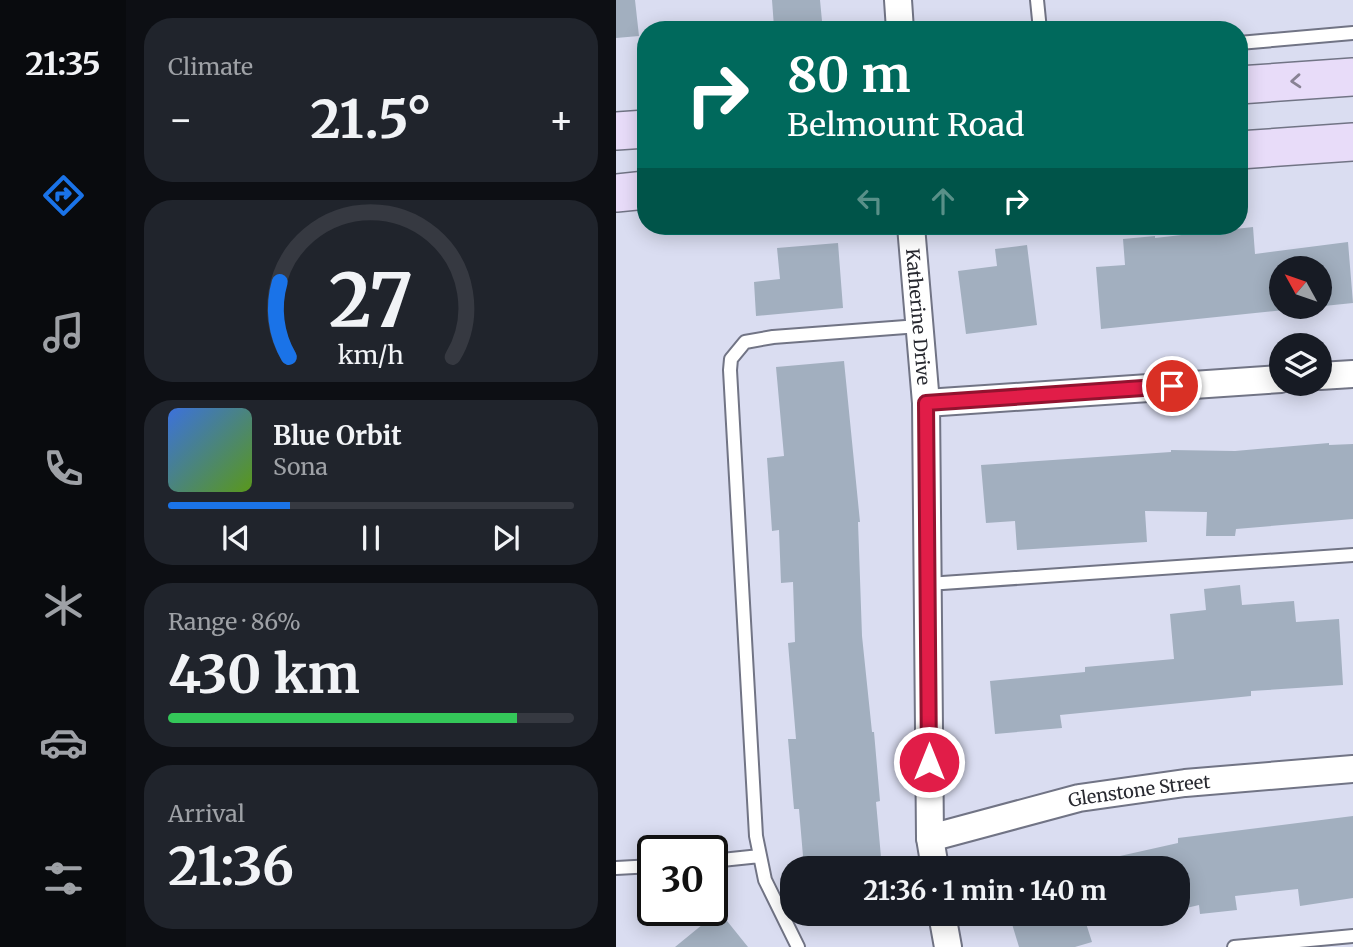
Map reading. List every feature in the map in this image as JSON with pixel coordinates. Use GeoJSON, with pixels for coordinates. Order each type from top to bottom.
{"type":"FeatureCollection","features":[{"type":"Feature","properties":{"kind":"main road"},"geometry":{"type":"LineString","coordinates":[[1248,84],[1353,77]]}},
{"type":"Feature","properties":{"kind":"main road"},"geometry":{"type":"LineString","coordinates":[[616,131],[637,130]]}},
{"type":"Feature","properties":{"kind":"main road"},"geometry":{"type":"LineString","coordinates":[[1248,149],[1353,142]]}},
{"type":"Feature","properties":{"kind":"main road"},"geometry":{"type":"LineString","coordinates":[[616,193],[637,191]]}},
{"type":"Feature","properties":{"kind":"street"},"geometry":{"type":"LineString","coordinates":[[898,0],[899,21]]}},
{"type":"Feature","properties":{"kind":"street","name":"Katherine Drive"},"geometry":{"type":"LineString","coordinates":[[912,235],[926,403],[930,838],[933,856]]}},
{"type":"Feature","properties":{"kind":"street"},"geometry":{"type":"LineString","coordinates":[[1332,375],[1353,373]]}},
{"type":"Feature","properties":{"kind":"street"},"geometry":{"type":"LineString","coordinates":[[926,403],[1269,380]]}},
{"type":"Feature","properties":{"kind":"street","name":"Glenstone Street"},"geometry":{"type":"LineString","coordinates":[[930,838],[1079,799],[1185,783],[1353,769]]}},
{"type":"Feature","properties":{"kind":"street"},"geometry":{"type":"LineString","coordinates":[[944,926],[947,947]]}},
{"type":"Feature","properties":{"kind":"lane"},"geometry":{"type":"LineString","coordinates":[[1037,0],[1039,21]]}},
{"type":"Feature","properties":{"kind":"lane"},"geometry":{"type":"LineString","coordinates":[[1248,42],[1353,33]]}},
{"type":"Feature","properties":{"kind":"lane"},"geometry":{"type":"LineString","coordinates":[[798,947],[765,880],[756,836],[731,359],[745,342],[919,326]]}},
{"type":"Feature","properties":{"kind":"lane"},"geometry":{"type":"LineString","coordinates":[[928,584],[1353,555]]}},
{"type":"Feature","properties":{"kind":"lane"},"geometry":{"type":"LineString","coordinates":[[728,859],[760,856]]}},
{"type":"Feature","properties":{"kind":"lane"},"geometry":{"type":"LineString","coordinates":[[616,868],[637,867]]}},
{"type":"Feature","properties":{"kind":"lane"},"geometry":{"type":"LineString","coordinates":[[1234,947],[1353,936]]}},
{"type":"Feature","properties":{"kind":"building"},"geometry":{"type":"Polygon","coordinates":[[[616,0],[635,0],[637,36],[616,38],[616,0]]]}},
{"type":"Feature","properties":{"kind":"building"},"geometry":{"type":"Polygon","coordinates":[[[772,0],[820,0],[822,21],[774,21],[772,0]]]}},
{"type":"Feature","properties":{"kind":"building"},"geometry":{"type":"Polygon","coordinates":[[[1253,227],[1255,254],[1348,242],[1353,303],[1332,305],[1332,256],[1269,256],[1269,312],[1101,329],[1096,267],[1125,265],[1123,239],[1182,235],[1248,235],[1248,228],[1253,227]]]}},
{"type":"Feature","properties":{"kind":"building"},"geometry":{"type":"Polygon","coordinates":[[[838,243],[843,308],[756,316],[754,282],[780,279],[777,248],[838,243]]]}},
{"type":"Feature","properties":{"kind":"building"},"geometry":{"type":"Polygon","coordinates":[[[1027,245],[1037,325],[966,334],[958,271],[997,266],[995,249],[1027,245]]]}},
{"type":"Feature","properties":{"kind":"building"},"geometry":{"type":"Polygon","coordinates":[[[844,361],[860,522],[862,636],[880,801],[876,802],[881,856],[803,856],[799,809],[794,809],[788,739],[796,739],[788,643],[795,642],[793,582],[781,583],[779,530],[772,531],[767,458],[784,456],[776,367],[844,361]]]}},
{"type":"Feature","properties":{"kind":"building"},"geometry":{"type":"Polygon","coordinates":[[[1329,443],[1353,444],[1353,519],[1236,529],[1235,536],[1206,536],[1207,512],[1145,511],[1147,542],[1017,550],[1015,521],[986,523],[981,465],[1171,450],[1235,451],[1329,443]]]}},
{"type":"Feature","properties":{"kind":"building"},"geometry":{"type":"Polygon","coordinates":[[[1240,585],[1242,605],[1294,601],[1296,622],[1339,619],[1343,685],[1251,691],[1251,696],[1060,715],[1062,728],[995,734],[990,681],[1085,672],[1085,667],[1174,659],[1170,614],[1206,610],[1204,589],[1240,585]]]}},
{"type":"Feature","properties":{"kind":"building"},"geometry":{"type":"Polygon","coordinates":[[[1353,816],[1353,898],[1300,906],[1298,889],[1235,896],[1237,910],[1200,914],[1199,905],[1190,907],[1190,856],[1120,856],[1178,843],[1178,838],[1353,816]]]}},
{"type":"Feature","properties":{"kind":"building"},"geometry":{"type":"Polygon","coordinates":[[[728,922],[748,947],[675,947],[701,926],[728,926],[728,922]]]}},
{"type":"Feature","properties":{"kind":"building"},"geometry":{"type":"Polygon","coordinates":[[[1013,926],[1087,926],[1092,942],[1075,947],[1019,947],[1013,926]]]}},
{"type":"Feature","properties":{"kind":"route"},"geometry":{"type":"LineString","coordinates":[[929,762],[926,403],[1172,386]]}}]}
